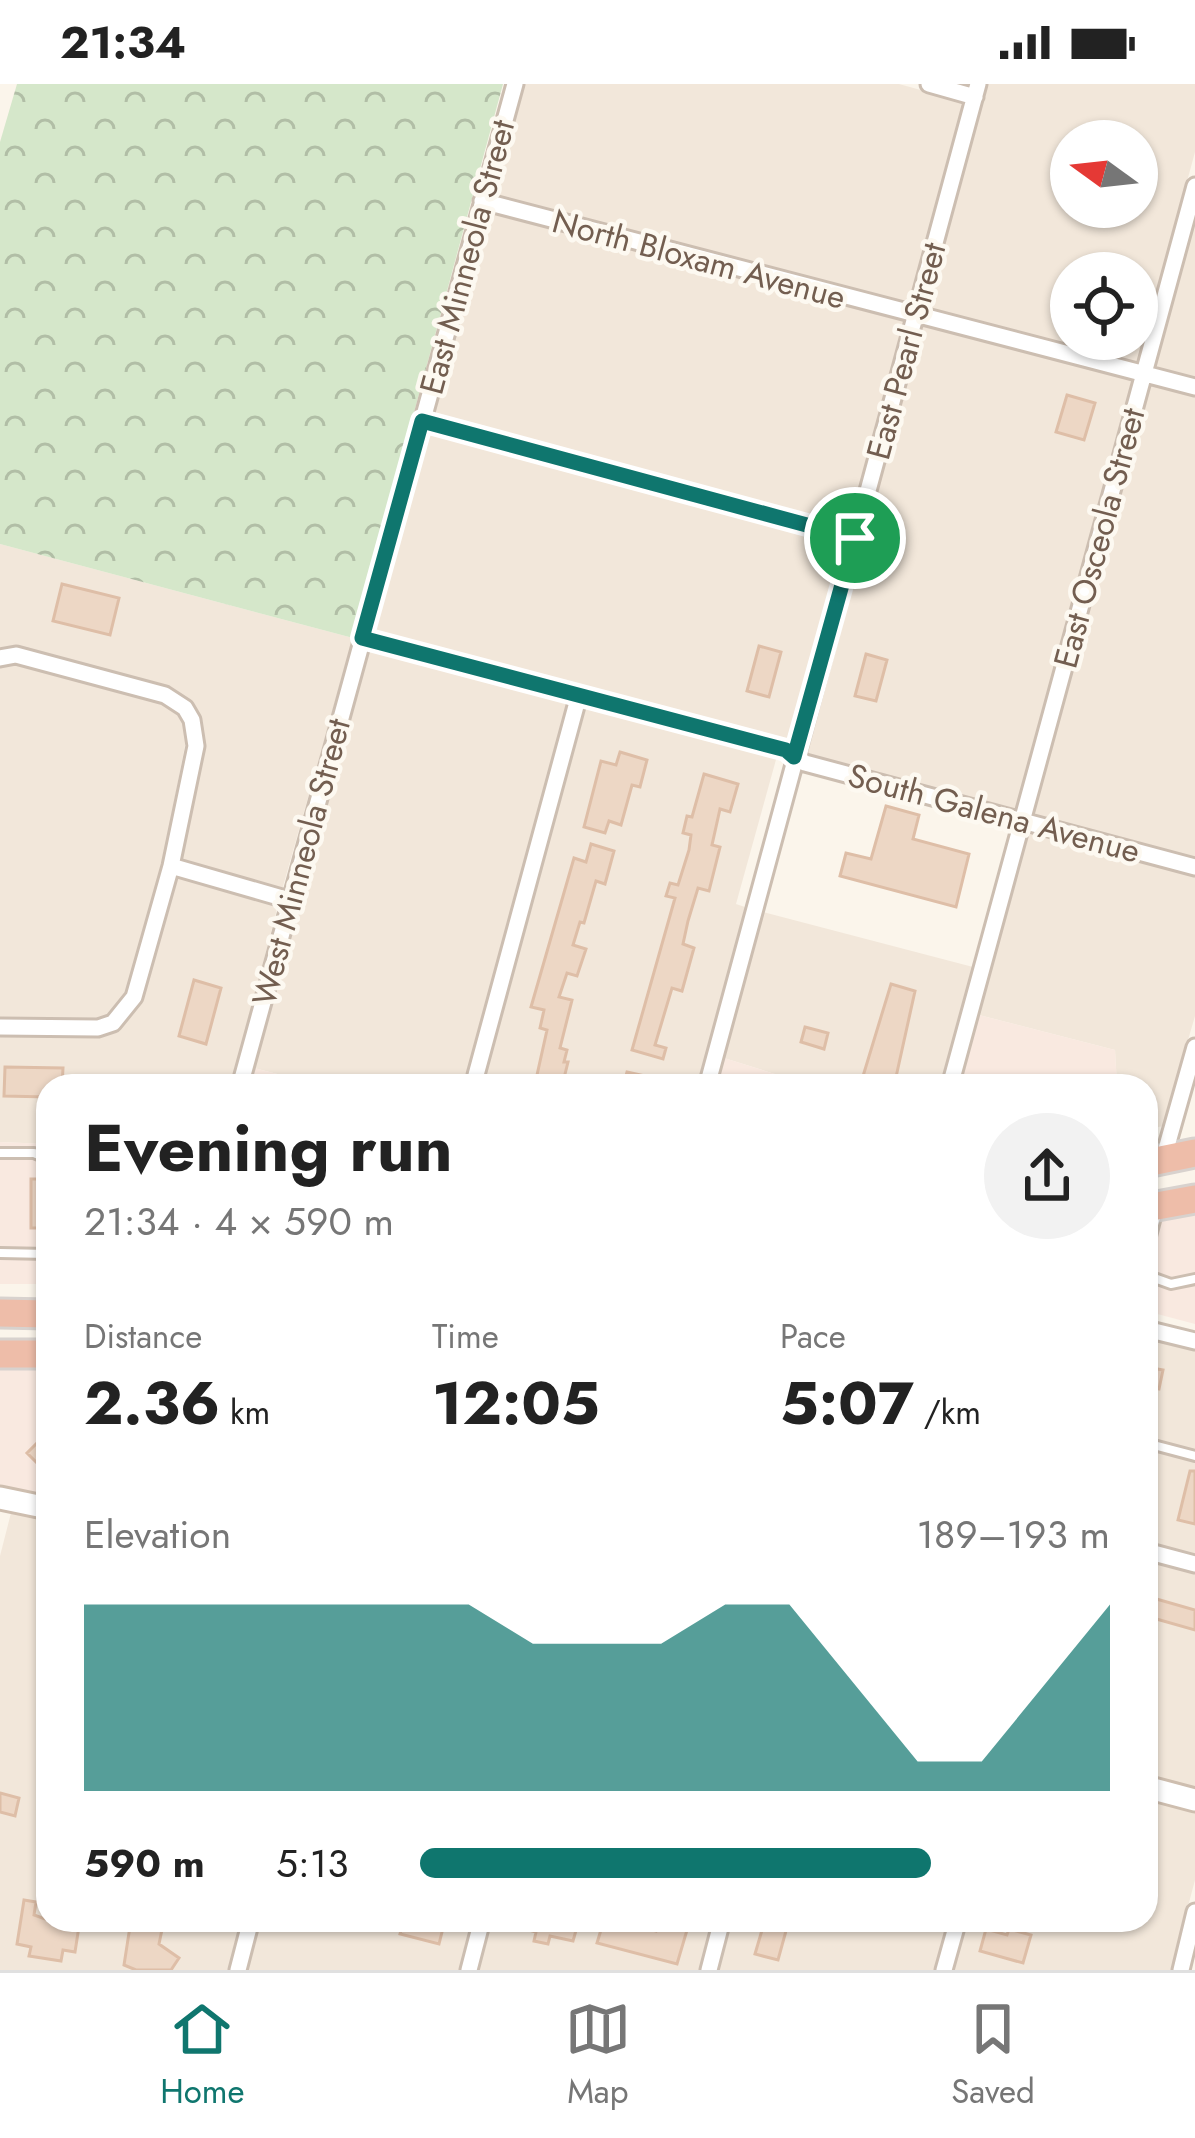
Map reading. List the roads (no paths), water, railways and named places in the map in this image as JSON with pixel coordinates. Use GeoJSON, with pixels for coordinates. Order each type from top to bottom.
{"type":"FeatureCollection","features":[{"type":"Feature","properties":{"kind":"highway"},"geometry":{"type":"LineString","coordinates":[[1158,1160],[1195,1153]]}},
{"type":"Feature","properties":{"kind":"highway"},"geometry":{"type":"LineString","coordinates":[[1158,1206],[1195,1198]]}},
{"type":"Feature","properties":{"kind":"highway"},"geometry":{"type":"LineString","coordinates":[[0,1313],[36,1314]]}},
{"type":"Feature","properties":{"kind":"highway"},"geometry":{"type":"LineString","coordinates":[[0,1354],[36,1354]]}},
{"type":"Feature","properties":{"kind":"street","name":"East Minneola Street"},"geometry":{"type":"LineString","coordinates":[[362,638],[514,84]]}},
{"type":"Feature","properties":{"kind":"street"},"geometry":{"type":"LineString","coordinates":[[929,84],[976,90]]}},
{"type":"Feature","properties":{"kind":"street","name":"East Pearl Street"},"geometry":{"type":"LineString","coordinates":[[710,1074],[976,90]]}},
{"type":"Feature","properties":{"kind":"street","name":"East Osceola Street"},"geometry":{"type":"LineString","coordinates":[[953,1074],[1195,186]]}},
{"type":"Feature","properties":{"kind":"street","name":"North Bloxam Avenue"},"geometry":{"type":"LineString","coordinates":[[482,201],[1195,387]]}},
{"type":"Feature","properties":{"kind":"street"},"geometry":{"type":"LineString","coordinates":[[422,421],[855,538]]}},
{"type":"Feature","properties":{"kind":"street","name":"South Galena Avenue"},"geometry":{"type":"LineString","coordinates":[[362,638],[786,750],[794,757],[1195,867]]}},
{"type":"Feature","properties":{"kind":"street","name":"West Minneola Street"},"geometry":{"type":"LineString","coordinates":[[243,1074],[362,638]]}},
{"type":"Feature","properties":{"kind":"street"},"geometry":{"type":"LineString","coordinates":[[0,658],[16,655],[166,695],[185,708],[196,746],[171,866],[134,997],[113,1023],[84,1030],[0,1027]]}},
{"type":"Feature","properties":{"kind":"street"},"geometry":{"type":"LineString","coordinates":[[476,1074],[579,695]]}},
{"type":"Feature","properties":{"kind":"street"},"geometry":{"type":"LineString","coordinates":[[171,866],[289,900]]}},
{"type":"Feature","properties":{"kind":"street"},"geometry":{"type":"LineString","coordinates":[[1158,1150],[1195,1047]]}},
{"type":"Feature","properties":{"kind":"street"},"geometry":{"type":"LineString","coordinates":[[1158,1332],[1195,1342]]}},
{"type":"Feature","properties":{"kind":"street"},"geometry":{"type":"LineString","coordinates":[[0,1498],[36,1506]]}},
{"type":"Feature","properties":{"kind":"street"},"geometry":{"type":"LineString","coordinates":[[1158,1554],[1195,1564]]}},
{"type":"Feature","properties":{"kind":"street"},"geometry":{"type":"LineString","coordinates":[[1158,1790],[1195,1800]]}},
{"type":"Feature","properties":{"kind":"street"},"geometry":{"type":"LineString","coordinates":[[1181,1970],[1195,1912]]}},
{"type":"Feature","properties":{"kind":"street"},"geometry":{"type":"LineString","coordinates":[[238,1970],[248,1932]]}},
{"type":"Feature","properties":{"kind":"street"},"geometry":{"type":"LineString","coordinates":[[470,1970],[479,1932]]}},
{"type":"Feature","properties":{"kind":"street"},"geometry":{"type":"LineString","coordinates":[[709,1970],[719,1932]]}},
{"type":"Feature","properties":{"kind":"street"},"geometry":{"type":"LineString","coordinates":[[944,1970],[955,1932]]}},
{"type":"Feature","properties":{"kind":"lane"},"geometry":{"type":"LineString","coordinates":[[0,1153],[36,1154]]}},
{"type":"Feature","properties":{"kind":"lane"},"geometry":{"type":"LineString","coordinates":[[0,1253],[36,1254]]}},
{"type":"Feature","properties":{"kind":"lane"},"geometry":{"type":"LineString","coordinates":[[1158,1279],[1171,1284],[1195,1279]]}},
{"type":"Feature","properties":{"kind":"lane"},"geometry":{"type":"LineString","coordinates":[[1158,1446],[1195,1456]]}}]}
